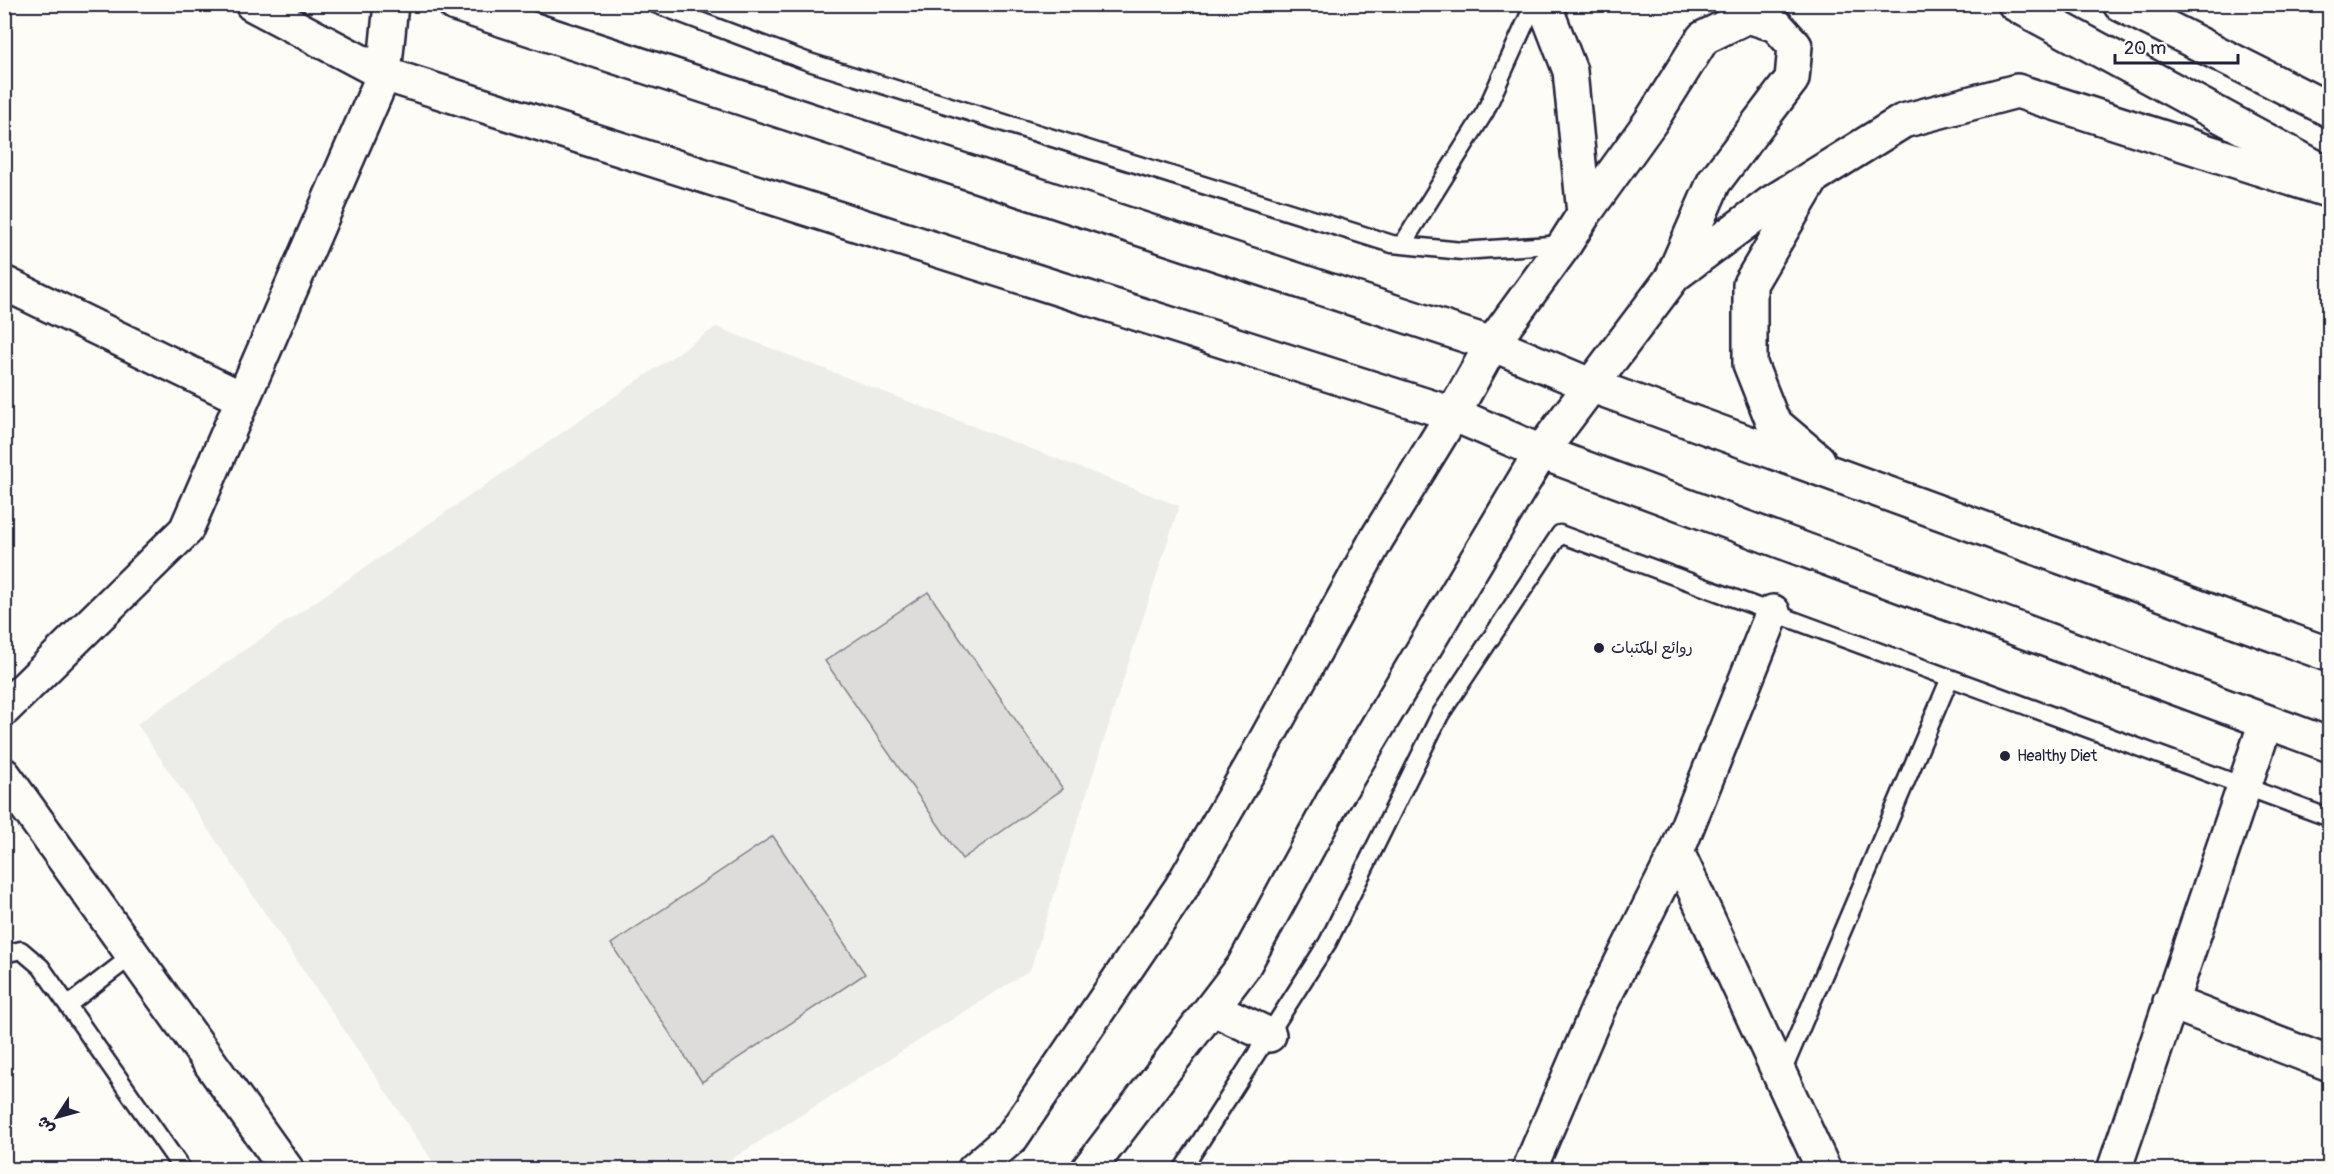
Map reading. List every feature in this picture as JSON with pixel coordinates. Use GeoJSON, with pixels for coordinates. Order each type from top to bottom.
{"type":"FeatureCollection","features":[{"type":"Feature","properties":{"kind":"main road"},"geometry":{"type":"LineString","coordinates":[[252,4],[384,74],[1454,414],[1541,452],[2330,745]]}},
{"type":"Feature","properties":{"kind":"main road"},"geometry":{"type":"LineString","coordinates":[[4,709],[186,530],[384,74],[391,4]]}},
{"type":"Feature","properties":{"kind":"main road"},"geometry":{"type":"LineString","coordinates":[[454,4],[1492,344],[1590,385],[2330,655]]}},
{"type":"Feature","properties":{"kind":"main road"},"geometry":{"type":"LineString","coordinates":[[1544,4],[1570,70],[1584,214]]}},
{"type":"Feature","properties":{"kind":"main road"},"geometry":{"type":"LineString","coordinates":[[2015,4],[2330,175]]}},
{"type":"Feature","properties":{"kind":"main road"},"geometry":{"type":"LineString","coordinates":[[2120,4],[2330,110]]}},
{"type":"Feature","properties":{"kind":"main road"},"geometry":{"type":"LineString","coordinates":[[974,1170],[1012,1137],[1180,888],[1251,767],[1376,540],[1454,414],[1492,344],[1651,121],[1703,38],[1748,16],[1776,24],[1795,46],[1792,79],[1714,182],[1672,278],[1541,452],[1332,802],[1243,967],[1088,1170]]}},
{"type":"Feature","properties":{"kind":"main road"},"geometry":{"type":"LineString","coordinates":[[1672,278],[1771,202],[1903,121],[2017,91],[2330,191]]}},
{"type":"Feature","properties":{"kind":"main road"},"geometry":{"type":"LineString","coordinates":[[1814,176],[1750,284],[1750,364],[1773,422],[1833,473]]}},
{"type":"Feature","properties":{"kind":"main road"},"geometry":{"type":"LineString","coordinates":[[4,283],[243,399]]}},
{"type":"Feature","properties":{"kind":"main road"},"geometry":{"type":"LineString","coordinates":[[1529,1170],[1598,1009],[1677,852],[1773,612]]}},
{"type":"Feature","properties":{"kind":"main road"},"geometry":{"type":"LineString","coordinates":[[2114,1170],[2266,722]]}},
{"type":"Feature","properties":{"kind":"main road"},"geometry":{"type":"LineString","coordinates":[[4,775],[287,1170]]}},
{"type":"Feature","properties":{"kind":"main road"},"geometry":{"type":"LineString","coordinates":[[1677,852],[1824,1170]]}},
{"type":"Feature","properties":{"kind":"main road"},"geometry":{"type":"LineString","coordinates":[[2170,1002],[2330,1064]]}},
{"type":"Feature","properties":{"kind":"main road"},"geometry":{"type":"LineString","coordinates":[[1212,1008],[1269,1035]]}},
{"type":"Feature","properties":{"kind":"lane"},"geometry":{"type":"LineString","coordinates":[[654,4],[809,62],[1380,241],[1462,251],[1565,244]]}},
{"type":"Feature","properties":{"kind":"lane"},"geometry":{"type":"LineString","coordinates":[[1402,245],[1485,112],[1534,4]]}},
{"type":"Feature","properties":{"kind":"lane"},"geometry":{"type":"LineString","coordinates":[[1182,1170],[1328,942],[1440,715],[1560,534],[2330,818]]}},
{"type":"Feature","properties":{"kind":"lane"},"geometry":{"type":"LineString","coordinates":[[1781,1075],[1950,678]]}},
{"type":"Feature","properties":{"kind":"lane"},"geometry":{"type":"LineString","coordinates":[[4,954],[21,950],[41,967],[183,1170]]}},
{"type":"Feature","properties":{"kind":"lane"},"geometry":{"type":"LineString","coordinates":[[68,1005],[133,955]]}},
{"type":"Feature","properties":{"kind":"shaded area"},"geometry":{"type":"Polygon","coordinates":[[[716,327],[1179,506],[1030,970],[716,1169],[438,1169],[137,724],[716,327]]]}},
{"type":"Feature","properties":{"kind":"shaded area"},"geometry":{"type":"Polygon","coordinates":[[[928,592],[1063,789],[962,859],[825,661],[928,592]]]}},
{"type":"Feature","properties":{"kind":"shaded area"},"geometry":{"type":"Polygon","coordinates":[[[773,836],[865,974],[702,1082],[611,944],[773,836]]]}},
{"type":"Feature","properties":{"kind":"place","name":"روائع المكتبات"},"geometry":{"type":"Point","coordinates":[1599,648]}},
{"type":"Feature","properties":{"kind":"place","name":"Healthy Diet"},"geometry":{"type":"Point","coordinates":[2005,756]}}]}
